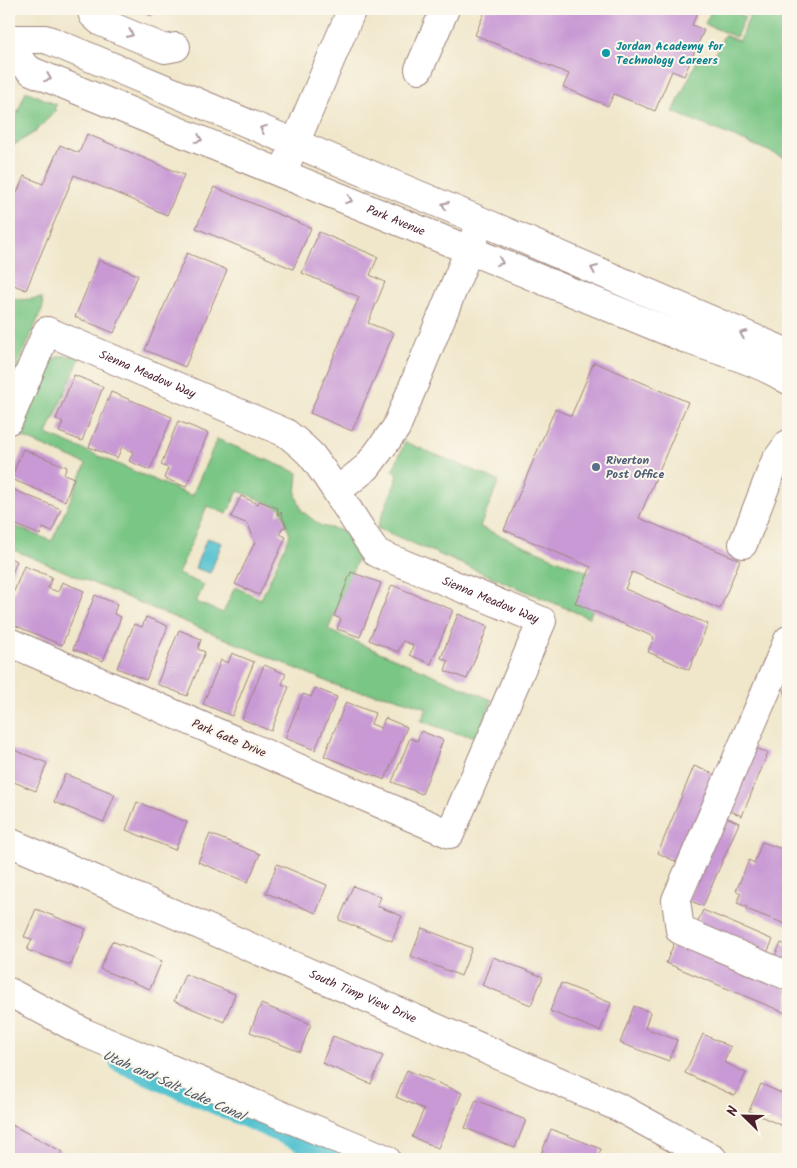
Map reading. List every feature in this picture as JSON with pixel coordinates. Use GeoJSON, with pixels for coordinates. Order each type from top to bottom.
{"type":"FeatureCollection","features":[{"type":"Feature","properties":{"kind":"street"},"geometry":{"type":"LineString","coordinates":[[91,9],[93,15],[101,22],[165,49],[176,47]]}},
{"type":"Feature","properties":{"kind":"street"},"geometry":{"type":"LineString","coordinates":[[283,173],[352,9]]}},
{"type":"Feature","properties":{"kind":"street"},"geometry":{"type":"LineString","coordinates":[[419,69],[446,9]]}},
{"type":"Feature","properties":{"kind":"street"},"geometry":{"type":"LineString","coordinates":[[9,39],[45,39],[296,142],[788,353]]}},
{"type":"Feature","properties":{"kind":"street","name":"Park Avenue"},"geometry":{"type":"LineString","coordinates":[[9,51],[31,71],[689,340],[750,361],[788,380]]}},
{"type":"Feature","properties":{"kind":"street"},"geometry":{"type":"LineString","coordinates":[[337,491],[367,467],[396,428],[481,221]]}},
{"type":"Feature","properties":{"kind":"street","name":"Sienna Meadow Way"},"geometry":{"type":"LineString","coordinates":[[9,420],[47,331],[286,433],[311,455],[337,491],[359,529],[377,553],[542,621],[450,834]]}},
{"type":"Feature","properties":{"kind":"street"},"geometry":{"type":"LineString","coordinates":[[743,544],[775,462],[788,444]]}},
{"type":"Feature","properties":{"kind":"street"},"geometry":{"type":"LineString","coordinates":[[788,640],[676,900],[680,930],[788,976]]}},
{"type":"Feature","properties":{"kind":"street","name":"Park Gate Drive"},"geometry":{"type":"LineString","coordinates":[[9,642],[450,834]]}},
{"type":"Feature","properties":{"kind":"street","name":"South Timp View Drive"},"geometry":{"type":"LineString","coordinates":[[9,842],[620,1108],[713,1159]]}},
{"type":"Feature","properties":{"kind":"street"},"geometry":{"type":"LineString","coordinates":[[9,992],[85,1033],[386,1159]]}},
{"type":"Feature","properties":{"kind":"green space"},"geometry":{"type":"Polygon","coordinates":[[[712,9],[726,9],[745,17],[736,37],[705,24],[712,9]]]}},
{"type":"Feature","properties":{"kind":"green space"},"geometry":{"type":"Polygon","coordinates":[[[733,9],[788,9],[788,159],[673,112],[700,54],[713,59],[724,35],[739,41],[750,16],[733,9]]]}},
{"type":"Feature","properties":{"kind":"green space"},"geometry":{"type":"Polygon","coordinates":[[[26,91],[57,105],[54,108],[56,110],[35,132],[9,148],[9,135],[26,91]]]}},
{"type":"Feature","properties":{"kind":"green space"},"geometry":{"type":"Polygon","coordinates":[[[9,295],[19,300],[42,298],[43,307],[15,373],[9,371],[9,295]]]}},
{"type":"Feature","properties":{"kind":"green space"},"geometry":{"type":"Polygon","coordinates":[[[59,356],[80,358],[47,434],[192,496],[217,439],[298,473],[296,495],[302,511],[321,526],[345,531],[362,548],[328,630],[492,700],[478,737],[455,733],[421,721],[427,708],[393,697],[345,689],[9,548],[9,524],[52,541],[86,464],[17,435],[47,364],[59,356]],[[238,491],[227,514],[207,506],[178,574],[204,585],[196,602],[223,613],[235,587],[261,599],[290,535],[281,508],[238,491]]]}},
{"type":"Feature","properties":{"kind":"green space"},"geometry":{"type":"Polygon","coordinates":[[[405,442],[499,481],[480,527],[606,580],[589,618],[377,528],[398,476],[393,470],[405,442]]]}},
{"type":"Feature","properties":{"kind":"water"},"geometry":{"type":"Polygon","coordinates":[[[207,538],[222,543],[210,573],[195,568],[207,538]]]}},
{"type":"Feature","properties":{"kind":"building"},"geometry":{"type":"Polygon","coordinates":[[[136,9],[155,9],[152,16],[136,9]]]}},
{"type":"Feature","properties":{"kind":"building","name":"Jordan Academy for Technology Careers"},"geometry":{"type":"Polygon","coordinates":[[[486,9],[699,9],[692,25],[704,30],[684,76],[672,71],[655,111],[614,94],[608,106],[563,87],[569,74],[475,35],[486,9]]]}},
{"type":"Feature","properties":{"kind":"building"},"geometry":{"type":"Polygon","coordinates":[[[87,134],[184,175],[167,215],[74,175],[26,290],[9,283],[9,212],[24,176],[43,184],[60,145],[79,153],[87,134]]]}},
{"type":"Feature","properties":{"kind":"building"},"geometry":{"type":"Polygon","coordinates":[[[214,187],[311,228],[293,269],[196,228],[214,187]]]}},
{"type":"Feature","properties":{"kind":"building"},"geometry":{"type":"Polygon","coordinates":[[[319,232],[378,257],[370,275],[385,282],[368,323],[394,333],[352,431],[310,413],[359,297],[302,273],[319,232]]]}},
{"type":"Feature","properties":{"kind":"building"},"geometry":{"type":"Polygon","coordinates":[[[187,253],[227,270],[185,367],[145,350],[187,253]]]}},
{"type":"Feature","properties":{"kind":"building"},"geometry":{"type":"Polygon","coordinates":[[[99,260],[138,275],[114,333],[75,317],[99,260]]]}},
{"type":"Feature","properties":{"kind":"building","name":"Riverton Post Office"},"geometry":{"type":"Polygon","coordinates":[[[594,362],[688,402],[639,518],[740,560],[720,609],[632,572],[625,589],[708,624],[689,670],[648,652],[654,637],[575,603],[591,567],[504,530],[555,409],[571,416],[594,362]]]}},
{"type":"Feature","properties":{"kind":"building"},"geometry":{"type":"Polygon","coordinates":[[[74,375],[103,387],[82,441],[59,432],[63,422],[56,419],[74,375]]]}},
{"type":"Feature","properties":{"kind":"building"},"geometry":{"type":"Polygon","coordinates":[[[111,392],[172,417],[150,470],[129,461],[133,452],[122,447],[117,458],[89,447],[111,392]]]}},
{"type":"Feature","properties":{"kind":"building"},"geometry":{"type":"Polygon","coordinates":[[[178,421],[208,433],[186,487],[164,478],[168,468],[161,465],[178,421]]]}},
{"type":"Feature","properties":{"kind":"building"},"geometry":{"type":"Polygon","coordinates":[[[23,449],[67,467],[64,474],[74,478],[65,501],[11,479],[23,449]]]}},
{"type":"Feature","properties":{"kind":"building"},"geometry":{"type":"Polygon","coordinates":[[[9,488],[61,509],[52,532],[43,528],[40,535],[9,522],[9,488]]]}},
{"type":"Feature","properties":{"kind":"building"},"geometry":{"type":"Polygon","coordinates":[[[241,496],[258,504],[259,501],[278,508],[277,515],[281,512],[286,527],[282,528],[280,534],[286,537],[259,595],[235,584],[255,542],[248,524],[231,517],[241,496]]]}},
{"type":"Feature","properties":{"kind":"building"},"geometry":{"type":"Polygon","coordinates":[[[9,558],[17,561],[9,581],[9,558]]]}},
{"type":"Feature","properties":{"kind":"building"},"geometry":{"type":"Polygon","coordinates":[[[24,566],[52,577],[48,588],[58,592],[62,582],[84,591],[62,645],[9,623],[9,604],[24,566]]]}},
{"type":"Feature","properties":{"kind":"building"},"geometry":{"type":"Polygon","coordinates":[[[351,572],[381,583],[360,637],[337,629],[341,619],[334,616],[351,572]]]}},
{"type":"Feature","properties":{"kind":"building"},"geometry":{"type":"Polygon","coordinates":[[[392,585],[453,610],[431,664],[410,655],[413,645],[403,641],[398,652],[369,640],[392,585]]]}},
{"type":"Feature","properties":{"kind":"building"},"geometry":{"type":"Polygon","coordinates":[[[95,595],[117,604],[114,614],[121,617],[103,661],[73,649],[95,595]]]}},
{"type":"Feature","properties":{"kind":"building"},"geometry":{"type":"Polygon","coordinates":[[[458,614],[488,626],[467,679],[445,671],[448,661],[441,658],[458,614]]]}},
{"type":"Feature","properties":{"kind":"building"},"geometry":{"type":"Polygon","coordinates":[[[146,617],[168,626],[146,680],[117,668],[134,624],[142,627],[146,617]]]}},
{"type":"Feature","properties":{"kind":"building"},"geometry":{"type":"Polygon","coordinates":[[[179,630],[201,639],[198,649],[205,652],[187,696],[157,684],[179,630]]]}},
{"type":"Feature","properties":{"kind":"building"},"geometry":{"type":"Polygon","coordinates":[[[232,653],[254,662],[232,716],[203,704],[221,660],[228,663],[232,653]]]}},
{"type":"Feature","properties":{"kind":"building"},"geometry":{"type":"Polygon","coordinates":[[[264,665],[286,674],[282,684],[289,687],[271,731],[242,719],[264,665]]]}},
{"type":"Feature","properties":{"kind":"building"},"geometry":{"type":"Polygon","coordinates":[[[788,685],[788,702],[783,687],[788,685]]]}},
{"type":"Feature","properties":{"kind":"building"},"geometry":{"type":"Polygon","coordinates":[[[315,688],[337,697],[315,750],[285,738],[303,694],[311,697],[315,688]]]}},
{"type":"Feature","properties":{"kind":"building"},"geometry":{"type":"Polygon","coordinates":[[[346,702],[375,713],[371,724],[381,728],[385,718],[407,727],[385,780],[324,756],[346,702]]]}},
{"type":"Feature","properties":{"kind":"building"},"geometry":{"type":"Polygon","coordinates":[[[421,731],[443,740],[422,794],[392,782],[410,738],[417,741],[421,731]]]}},
{"type":"Feature","properties":{"kind":"building"},"geometry":{"type":"Polygon","coordinates":[[[753,747],[768,753],[742,816],[726,809],[753,747]]]}},
{"type":"Feature","properties":{"kind":"building"},"geometry":{"type":"Polygon","coordinates":[[[9,748],[47,763],[36,791],[9,780],[9,748]]]}},
{"type":"Feature","properties":{"kind":"building"},"geometry":{"type":"Polygon","coordinates":[[[694,766],[716,775],[679,863],[658,853],[694,766]]]}},
{"type":"Feature","properties":{"kind":"building"},"geometry":{"type":"Polygon","coordinates":[[[65,774],[115,794],[104,822],[54,802],[65,774]]]}},
{"type":"Feature","properties":{"kind":"building"},"geometry":{"type":"Polygon","coordinates":[[[137,802],[187,822],[175,850],[126,830],[137,802]]]}},
{"type":"Feature","properties":{"kind":"building"},"geometry":{"type":"Polygon","coordinates":[[[724,816],[739,823],[703,906],[688,900],[724,816]]]}},
{"type":"Feature","properties":{"kind":"building"},"geometry":{"type":"Polygon","coordinates":[[[210,834],[260,854],[248,882],[198,862],[210,834]]]}},
{"type":"Feature","properties":{"kind":"building"},"geometry":{"type":"Polygon","coordinates":[[[762,842],[788,851],[788,925],[746,909],[747,907],[737,903],[741,893],[736,891],[749,860],[754,863],[762,842]]]}},
{"type":"Feature","properties":{"kind":"building"},"geometry":{"type":"Polygon","coordinates":[[[277,864],[327,885],[316,913],[266,893],[277,864]]]}},
{"type":"Feature","properties":{"kind":"building"},"geometry":{"type":"Polygon","coordinates":[[[353,886],[381,897],[377,906],[402,916],[392,941],[339,920],[353,886]]]}},
{"type":"Feature","properties":{"kind":"building"},"geometry":{"type":"Polygon","coordinates":[[[36,909],[86,929],[71,965],[27,950],[32,939],[24,937],[36,909]]]}},
{"type":"Feature","properties":{"kind":"building"},"geometry":{"type":"Polygon","coordinates":[[[703,910],[773,940],[766,955],[696,926],[703,910]]]}},
{"type":"Feature","properties":{"kind":"building"},"geometry":{"type":"Polygon","coordinates":[[[422,928],[472,948],[461,976],[411,956],[422,928]]]}},
{"type":"Feature","properties":{"kind":"building"},"geometry":{"type":"Polygon","coordinates":[[[112,941],[162,961],[150,989],[100,969],[112,941]]]}},
{"type":"Feature","properties":{"kind":"building"},"geometry":{"type":"Polygon","coordinates":[[[675,941],[788,989],[788,1014],[666,963],[675,941]]]}},
{"type":"Feature","properties":{"kind":"building"},"geometry":{"type":"Polygon","coordinates":[[[781,943],[788,946],[788,964],[774,958],[781,943]]]}},
{"type":"Feature","properties":{"kind":"building"},"geometry":{"type":"Polygon","coordinates":[[[493,957],[543,977],[531,1005],[482,985],[493,957]]]}},
{"type":"Feature","properties":{"kind":"building"},"geometry":{"type":"Polygon","coordinates":[[[185,974],[235,994],[224,1022],[174,1001],[185,974]]]}},
{"type":"Feature","properties":{"kind":"building"},"geometry":{"type":"Polygon","coordinates":[[[561,983],[611,1003],[600,1031],[550,1011],[561,983]]]}},
{"type":"Feature","properties":{"kind":"building"},"geometry":{"type":"Polygon","coordinates":[[[261,1004],[311,1024],[300,1052],[250,1032],[261,1004]]]}},
{"type":"Feature","properties":{"kind":"building"},"geometry":{"type":"Polygon","coordinates":[[[634,1006],[650,1012],[645,1028],[677,1040],[669,1061],[620,1043],[634,1006]]]}},
{"type":"Feature","properties":{"kind":"building"},"geometry":{"type":"Polygon","coordinates":[[[703,1034],[731,1047],[724,1062],[746,1073],[735,1096],[685,1073],[703,1034]]]}},
{"type":"Feature","properties":{"kind":"building"},"geometry":{"type":"Polygon","coordinates":[[[333,1036],[383,1056],[371,1084],[322,1063],[333,1036]]]}},
{"type":"Feature","properties":{"kind":"building"},"geometry":{"type":"Polygon","coordinates":[[[407,1070],[462,1093],[438,1148],[412,1137],[424,1109],[396,1097],[407,1070]]]}},
{"type":"Feature","properties":{"kind":"building"},"geometry":{"type":"Polygon","coordinates":[[[761,1084],[788,1096],[787,1128],[749,1111],[761,1084]]]}},
{"type":"Feature","properties":{"kind":"building"},"geometry":{"type":"Polygon","coordinates":[[[476,1100],[526,1120],[515,1148],[465,1128],[476,1100]]]}},
{"type":"Feature","properties":{"kind":"building"},"geometry":{"type":"Polygon","coordinates":[[[12,1125],[63,1152],[59,1159],[9,1158],[9,1130],[12,1125]]]}},
{"type":"Feature","properties":{"kind":"building"},"geometry":{"type":"Polygon","coordinates":[[[551,1129],[601,1149],[597,1159],[546,1159],[540,1157],[551,1129]]]}},
{"type":"Feature","properties":{"kind":"waterway","name":"Utah and Salt Lake Canal"},"geometry":{"type":"LineString","coordinates":[[120,1062],[341,1159]]}},
{"type":"Feature","properties":{"kind":"place","name":"Jordan Academy for Technology Careers"},"geometry":{"type":"Point","coordinates":[606,53]}},
{"type":"Feature","properties":{"kind":"place","name":"Riverton Post Office"},"geometry":{"type":"Point","coordinates":[596,467]}}]}
